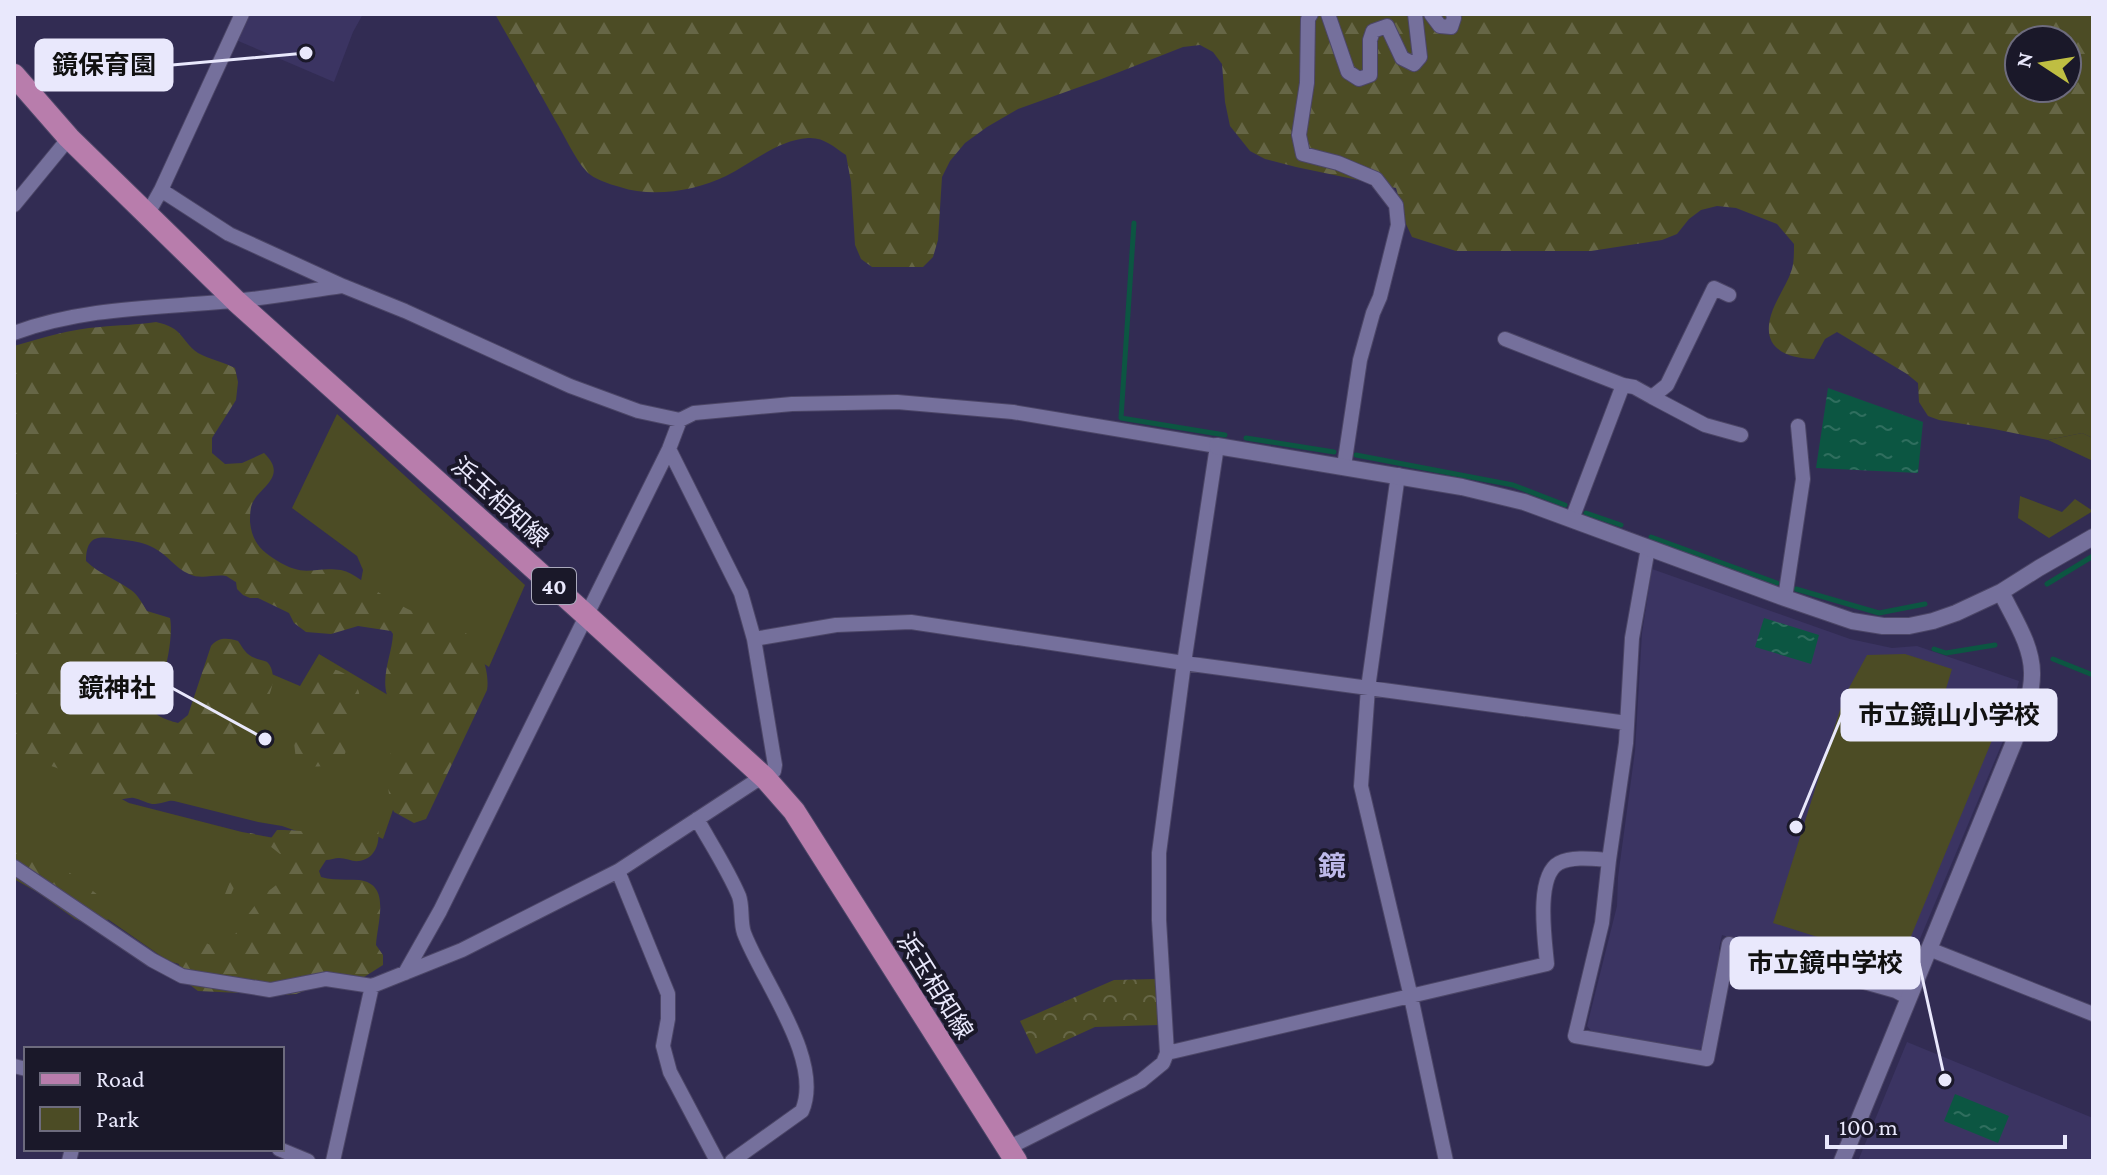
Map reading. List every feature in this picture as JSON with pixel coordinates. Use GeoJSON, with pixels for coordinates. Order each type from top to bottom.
{"type":"FeatureCollection","features":[{"type":"Feature","properties":{"kind":"main road","name":"浜玉相知線"},"geometry":{"type":"LineString","coordinates":[[14,75],[69,138],[236,301],[765,778],[794,811],[1012,1154]]}},
{"type":"Feature","properties":{"kind":"street"},"geometry":{"type":"LineString","coordinates":[[147,215],[242,14]]}},
{"type":"Feature","properties":{"kind":"street"},"geometry":{"type":"LineString","coordinates":[[1311,14],[1308,19],[1307,83],[1299,135],[1303,154],[1338,163],[1376,179],[1396,205],[1398,225],[1360,360],[1344,466]]}},
{"type":"Feature","properties":{"kind":"street"},"geometry":{"type":"LineString","coordinates":[[1328,14],[1348,72],[1359,79],[1370,75],[1373,31],[1387,26],[1402,58],[1414,64],[1420,57],[1415,14]]}},
{"type":"Feature","properties":{"kind":"street"},"geometry":{"type":"LineString","coordinates":[[1431,14],[1440,26],[1451,27],[1453,14]]}},
{"type":"Feature","properties":{"kind":"street"},"geometry":{"type":"LineString","coordinates":[[14,205],[69,138]]}},
{"type":"Feature","properties":{"kind":"street"},"geometry":{"type":"LineString","coordinates":[[161,190],[229,234],[343,286],[570,386],[638,411],[680,420],[694,413],[792,404],[897,402],[1013,412],[1398,475],[1524,502],[1785,598],[1852,621],[1883,626],[1909,626],[1956,613],[2001,592],[2093,537]]}},
{"type":"Feature","properties":{"kind":"street"},"geometry":{"type":"LineString","coordinates":[[14,333],[45,321],[100,311],[236,301],[343,286]]}},
{"type":"Feature","properties":{"kind":"street"},"geometry":{"type":"LineString","coordinates":[[1652,397],[1667,385],[1714,288],[1729,295]]}},
{"type":"Feature","properties":{"kind":"street"},"geometry":{"type":"LineString","coordinates":[[1505,339],[1634,387],[1705,425],[1741,435]]}},
{"type":"Feature","properties":{"kind":"street"},"geometry":{"type":"LineString","coordinates":[[1572,519],[1623,385]]}},
{"type":"Feature","properties":{"kind":"street"},"geometry":{"type":"LineString","coordinates":[[405,973],[440,911],[669,449],[680,420]]}},
{"type":"Feature","properties":{"kind":"street"},"geometry":{"type":"LineString","coordinates":[[1785,598],[1803,479],[1798,426]]}},
{"type":"Feature","properties":{"kind":"street"},"geometry":{"type":"LineString","coordinates":[[1012,1154],[1141,1081],[1163,1063],[1167,1053],[1159,920],[1159,853],[1217,446]]}},
{"type":"Feature","properties":{"kind":"street"},"geometry":{"type":"LineString","coordinates":[[14,867],[152,960],[182,976],[270,990],[326,979],[372,986],[462,950],[618,871],[754,782],[765,778],[774,771],[775,765],[754,639],[741,593],[669,449]]}},
{"type":"Feature","properties":{"kind":"street"},"geometry":{"type":"LineString","coordinates":[[1398,475],[1368,688],[1361,786],[1446,1161]]}},
{"type":"Feature","properties":{"kind":"street"},"geometry":{"type":"LineString","coordinates":[[1648,548],[1632,638],[1623,773],[1602,923],[1575,1036],[1707,1059],[1729,944],[1896,991],[1909,998]]}},
{"type":"Feature","properties":{"kind":"street"},"geometry":{"type":"LineString","coordinates":[[1842,1161],[2014,742],[2033,678],[2031,658],[2001,592]]}},
{"type":"Feature","properties":{"kind":"street"},"geometry":{"type":"LineString","coordinates":[[754,639],[836,625],[911,622],[1184,663],[1627,723]]}},
{"type":"Feature","properties":{"kind":"street"},"geometry":{"type":"LineString","coordinates":[[697,819],[740,899],[743,930],[800,1050],[808,1078],[802,1111],[732,1161]]}},
{"type":"Feature","properties":{"kind":"street"},"geometry":{"type":"LineString","coordinates":[[1167,1053],[1547,964],[1542,916],[1549,874],[1556,864],[1564,861],[1589,858],[1609,860]]}},
{"type":"Feature","properties":{"kind":"street"},"geometry":{"type":"LineString","coordinates":[[618,871],[668,994],[663,1046],[670,1072],[717,1161]]}},
{"type":"Feature","properties":{"kind":"street"},"geometry":{"type":"LineString","coordinates":[[1929,949],[2093,1014]]}},
{"type":"Feature","properties":{"kind":"street"},"geometry":{"type":"LineString","coordinates":[[333,1161],[372,986]]}},
{"type":"Feature","properties":{"kind":"street"},"geometry":{"type":"LineString","coordinates":[[284,1151],[308,1161]]}},
{"type":"Feature","properties":{"kind":"shaded area"},"geometry":{"type":"Polygon","coordinates":[[[248,14],[363,14],[334,82],[236,40],[248,14]]]}},
{"type":"Feature","properties":{"kind":"shaded area"},"geometry":{"type":"Polygon","coordinates":[[[1652,569],[1850,639],[1892,648],[1917,646],[2019,681],[2003,741],[1901,984],[1896,987],[1722,935],[1703,1046],[1698,1051],[1593,1033],[1587,1026],[1617,906],[1635,751],[1642,633],[1652,569]]]}},
{"type":"Feature","properties":{"kind":"shaded area"},"geometry":{"type":"Polygon","coordinates":[[[1907,1042],[2093,1118],[2093,1161],[1858,1161],[1907,1042]]]}},
{"type":"Feature","properties":{"kind":"green space"},"geometry":{"type":"Polygon","coordinates":[[[495,14],[2093,14],[2093,438],[2082,433],[2048,440],[1928,416],[1919,402],[1918,383],[1837,332],[1825,339],[1814,359],[1786,354],[1773,344],[1769,327],[1773,309],[1792,269],[1794,244],[1777,224],[1736,208],[1717,206],[1701,210],[1677,234],[1662,240],[1591,251],[1456,251],[1412,237],[1396,188],[1296,167],[1265,159],[1250,151],[1230,126],[1222,64],[1213,52],[1200,45],[1183,47],[1018,109],[965,143],[942,177],[938,240],[933,257],[923,267],[872,267],[861,259],[855,245],[846,155],[824,141],[808,138],[786,143],[714,181],[673,191],[646,192],[607,183],[590,175],[578,160],[495,14]]]}},
{"type":"Feature","properties":{"kind":"green space"},"geometry":{"type":"Polygon","coordinates":[[[156,322],[172,327],[198,353],[235,368],[238,382],[236,400],[212,438],[212,453],[225,464],[242,463],[264,453],[271,461],[273,475],[250,511],[253,535],[261,549],[295,569],[341,570],[356,576],[400,605],[464,632],[480,652],[486,668],[487,690],[426,819],[414,823],[394,812],[390,798],[388,770],[391,753],[398,743],[416,731],[419,720],[387,695],[385,680],[391,631],[358,626],[331,634],[306,632],[294,623],[289,613],[258,598],[243,595],[237,589],[236,582],[227,576],[194,576],[154,548],[129,540],[93,540],[89,544],[86,561],[133,592],[147,611],[170,618],[165,669],[149,697],[148,703],[154,712],[178,723],[188,715],[211,646],[220,640],[238,641],[249,655],[267,662],[271,667],[273,680],[270,694],[240,755],[220,764],[212,764],[202,754],[198,756],[188,797],[182,801],[152,804],[134,798],[101,798],[57,768],[14,763],[14,346],[78,330],[156,322]]]}},
{"type":"Feature","properties":{"kind":"green space"},"geometry":{"type":"Polygon","coordinates":[[[337,414],[525,585],[489,667],[360,586],[363,570],[357,556],[292,508],[337,414]]]}},
{"type":"Feature","properties":{"kind":"green space"},"geometry":{"type":"Polygon","coordinates":[[[2082,433],[2093,438],[2093,461],[2048,440],[2082,433]]]}},
{"type":"Feature","properties":{"kind":"green space"},"geometry":{"type":"Polygon","coordinates":[[[2020,496],[2062,512],[2075,499],[2093,511],[2049,538],[2018,518],[2020,496]]]}},
{"type":"Feature","properties":{"kind":"green space"},"geometry":{"type":"Polygon","coordinates":[[[319,654],[425,717],[383,839],[360,828],[345,848],[282,826],[166,799],[267,672],[300,686],[319,654]]]}},
{"type":"Feature","properties":{"kind":"green space"},"geometry":{"type":"Polygon","coordinates":[[[1905,654],[1952,669],[1942,702],[2000,721],[1900,963],[1773,923],[1844,697],[1867,655],[1905,654]]]}},
{"type":"Feature","properties":{"kind":"green space"},"geometry":{"type":"Polygon","coordinates":[[[328,668],[344,673],[354,682],[360,696],[359,712],[345,725],[344,756],[327,765],[311,766],[296,760],[294,742],[304,714],[300,701],[305,687],[315,675],[328,668]]]}},
{"type":"Feature","properties":{"kind":"green space"},"geometry":{"type":"Polygon","coordinates":[[[14,757],[65,768],[129,803],[242,832],[301,843],[299,869],[220,975],[168,961],[14,854],[14,757]]]}},
{"type":"Feature","properties":{"kind":"green space"},"geometry":{"type":"Polygon","coordinates":[[[370,820],[377,823],[379,835],[377,846],[370,856],[359,861],[326,860],[319,871],[321,877],[359,880],[376,889],[380,906],[376,945],[383,955],[383,965],[361,979],[296,994],[198,991],[186,982],[177,960],[184,945],[199,942],[229,949],[238,928],[262,896],[288,876],[290,866],[270,846],[269,841],[277,830],[317,834],[338,844],[370,820]]]}},
{"type":"Feature","properties":{"kind":"green space"},"geometry":{"type":"Polygon","coordinates":[[[14,832],[33,851],[56,857],[70,873],[103,899],[110,915],[106,923],[93,926],[75,919],[14,879],[14,832]]]}},
{"type":"Feature","properties":{"kind":"green space"},"geometry":{"type":"Polygon","coordinates":[[[250,833],[255,834],[254,843],[216,928],[207,938],[231,874],[236,869],[250,833]]]}},
{"type":"Feature","properties":{"kind":"green space"},"geometry":{"type":"Polygon","coordinates":[[[1156,979],[1158,1025],[1095,1027],[1036,1054],[1020,1021],[1114,980],[1156,979]]]}},
{"type":"Feature","properties":{"kind":"water"},"geometry":{"type":"Polygon","coordinates":[[[1828,388],[1923,422],[1918,473],[1816,468],[1828,388]]]}},
{"type":"Feature","properties":{"kind":"water"},"geometry":{"type":"Polygon","coordinates":[[[1764,618],[1819,635],[1811,664],[1755,647],[1764,618]]]}},
{"type":"Feature","properties":{"kind":"water"},"geometry":{"type":"Polygon","coordinates":[[[1955,1094],[2009,1116],[1998,1143],[1944,1121],[1955,1094]]]}},
{"type":"Feature","properties":{"kind":"waterway"},"geometry":{"type":"LineString","coordinates":[[1134,223],[1121,418],[1225,435]]}},
{"type":"Feature","properties":{"kind":"waterway"},"geometry":{"type":"LineString","coordinates":[[1246,438],[1334,452]]}},
{"type":"Feature","properties":{"kind":"waterway"},"geometry":{"type":"LineString","coordinates":[[1356,455],[1513,485],[1565,505]]}},
{"type":"Feature","properties":{"kind":"waterway"},"geometry":{"type":"LineString","coordinates":[[1586,513],[1621,525]]}},
{"type":"Feature","properties":{"kind":"waterway"},"geometry":{"type":"LineString","coordinates":[[1651,537],[1777,583]]}},
{"type":"Feature","properties":{"kind":"waterway"},"geometry":{"type":"LineString","coordinates":[[2047,584],[2093,556]]}},
{"type":"Feature","properties":{"kind":"waterway"},"geometry":{"type":"LineString","coordinates":[[1796,589],[1879,613],[1925,604]]}},
{"type":"Feature","properties":{"kind":"waterway"},"geometry":{"type":"LineString","coordinates":[[1934,649],[1946,653],[1995,645]]}},
{"type":"Feature","properties":{"kind":"waterway"},"geometry":{"type":"LineString","coordinates":[[2053,659],[2093,675]]}},
{"type":"Feature","properties":{"kind":"place","name":"鏡保育園"},"geometry":{"type":"Point","coordinates":[306,53]}},
{"type":"Feature","properties":{"kind":"place","name":"鏡神社"},"geometry":{"type":"Point","coordinates":[265,739]}},
{"type":"Feature","properties":{"kind":"place","name":"市立鏡山小学校"},"geometry":{"type":"Point","coordinates":[1796,827]}},
{"type":"Feature","properties":{"kind":"place","name":"市立鏡中学校"},"geometry":{"type":"Point","coordinates":[1945,1080]}},
{"type":"Feature","properties":{"kind":"district","name":"鏡"},"geometry":{"type":"Point","coordinates":[1332,866]}}]}
